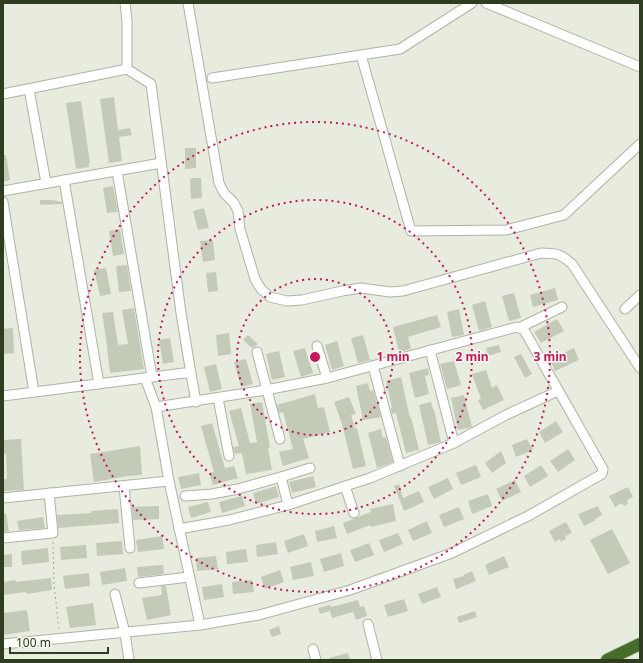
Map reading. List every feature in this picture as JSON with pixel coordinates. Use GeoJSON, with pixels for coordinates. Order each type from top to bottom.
{"type":"FeatureCollection","features":[{"type":"Feature","properties":{"kind":"highway"},"geometry":{"type":"LineString","coordinates":[[608,660],[640,644]]}},
{"type":"Feature","properties":{"kind":"street"},"geometry":{"type":"LineString","coordinates":[[125,3],[128,21],[127,69]]}},
{"type":"Feature","properties":{"kind":"street"},"geometry":{"type":"LineString","coordinates":[[188,3],[219,183],[224,193],[234,203],[238,211],[240,229],[255,279],[261,289],[270,297],[287,301],[302,300],[361,288],[390,292],[403,291],[541,254],[554,254],[564,257],[572,264],[640,368]]}},
{"type":"Feature","properties":{"kind":"street"},"geometry":{"type":"LineString","coordinates":[[212,78],[400,49],[472,3]]}},
{"type":"Feature","properties":{"kind":"street"},"geometry":{"type":"LineString","coordinates":[[486,3],[640,67]]}},
{"type":"Feature","properties":{"kind":"street"},"geometry":{"type":"LineString","coordinates":[[361,55],[411,231],[506,230],[564,215],[640,144]]}},
{"type":"Feature","properties":{"kind":"street"},"geometry":{"type":"LineString","coordinates":[[3,94],[127,69],[151,84],[181,313],[190,374],[196,402]]}},
{"type":"Feature","properties":{"kind":"street"},"geometry":{"type":"LineString","coordinates":[[29,89],[46,183]]}},
{"type":"Feature","properties":{"kind":"street"},"geometry":{"type":"LineString","coordinates":[[3,191],[161,163]]}},
{"type":"Feature","properties":{"kind":"street"},"geometry":{"type":"LineString","coordinates":[[117,171],[149,377],[156,407],[169,481],[200,625]]}},
{"type":"Feature","properties":{"kind":"street"},"geometry":{"type":"LineString","coordinates":[[64,180],[99,384]]}},
{"type":"Feature","properties":{"kind":"street"},"geometry":{"type":"LineString","coordinates":[[3,202],[34,392]]}},
{"type":"Feature","properties":{"kind":"street"},"geometry":{"type":"LineString","coordinates":[[625,309],[640,294]]}},
{"type":"Feature","properties":{"kind":"street"},"geometry":{"type":"LineString","coordinates":[[156,407],[196,402],[327,378],[521,327],[562,307]]}},
{"type":"Feature","properties":{"kind":"street"},"geometry":{"type":"LineString","coordinates":[[3,644],[200,625],[259,615],[342,592],[452,553],[528,516],[602,474],[603,469],[521,327]]}},
{"type":"Feature","properties":{"kind":"street"},"geometry":{"type":"LineString","coordinates":[[317,346],[327,378]]}},
{"type":"Feature","properties":{"kind":"street"},"geometry":{"type":"LineString","coordinates":[[430,350],[454,443]]}},
{"type":"Feature","properties":{"kind":"street"},"geometry":{"type":"LineString","coordinates":[[257,352],[280,439]]}},
{"type":"Feature","properties":{"kind":"street"},"geometry":{"type":"LineString","coordinates":[[373,366],[400,466]]}},
{"type":"Feature","properties":{"kind":"street"},"geometry":{"type":"LineString","coordinates":[[3,396],[184,372],[190,374]]}},
{"type":"Feature","properties":{"kind":"street"},"geometry":{"type":"LineString","coordinates":[[179,529],[230,520],[288,504],[370,478],[454,443],[506,415],[558,391]]}},
{"type":"Feature","properties":{"kind":"street"},"geometry":{"type":"LineString","coordinates":[[218,398],[230,456]]}},
{"type":"Feature","properties":{"kind":"street"},"geometry":{"type":"LineString","coordinates":[[185,496],[212,494],[238,489],[310,468]]}},
{"type":"Feature","properties":{"kind":"street"},"geometry":{"type":"LineString","coordinates":[[281,477],[288,504]]}},
{"type":"Feature","properties":{"kind":"street"},"geometry":{"type":"LineString","coordinates":[[3,498],[169,481]]}},
{"type":"Feature","properties":{"kind":"street"},"geometry":{"type":"LineString","coordinates":[[124,486],[130,548]]}},
{"type":"Feature","properties":{"kind":"street"},"geometry":{"type":"LineString","coordinates":[[345,486],[354,513]]}},
{"type":"Feature","properties":{"kind":"street"},"geometry":{"type":"LineString","coordinates":[[3,538],[53,533],[48,493]]}},
{"type":"Feature","properties":{"kind":"street"},"geometry":{"type":"LineString","coordinates":[[139,583],[189,577]]}},
{"type":"Feature","properties":{"kind":"street"},"geometry":{"type":"LineString","coordinates":[[115,594],[125,633],[129,660]]}},
{"type":"Feature","properties":{"kind":"street"},"geometry":{"type":"LineString","coordinates":[[368,624],[378,660]]}},
{"type":"Feature","properties":{"kind":"street"},"geometry":{"type":"LineString","coordinates":[[312,649],[316,660]]}},
{"type":"Feature","properties":{"kind":"path"},"geometry":{"type":"LineString","coordinates":[[53,533],[54,584],[60,639]]}},
{"type":"Feature","properties":{"kind":"building"},"geometry":{"type":"Polygon","coordinates":[[[114,97],[118,130],[130,128],[132,135],[119,137],[122,161],[109,163],[100,99],[114,97]]]}},
{"type":"Feature","properties":{"kind":"building"},"geometry":{"type":"Polygon","coordinates":[[[81,101],[90,163],[89,167],[76,169],[66,103],[81,101]]]}},
{"type":"Feature","properties":{"kind":"building"},"geometry":{"type":"Polygon","coordinates":[[[185,148],[196,148],[196,168],[185,169],[185,148]]]}},
{"type":"Feature","properties":{"kind":"building"},"geometry":{"type":"Polygon","coordinates":[[[3,155],[6,155],[10,180],[3,182],[3,155]]]}},
{"type":"Feature","properties":{"kind":"building"},"geometry":{"type":"Polygon","coordinates":[[[201,178],[202,198],[191,199],[190,179],[201,178]]]}},
{"type":"Feature","properties":{"kind":"building"},"geometry":{"type":"Polygon","coordinates":[[[113,186],[118,212],[107,213],[103,188],[113,186]]]}},
{"type":"Feature","properties":{"kind":"building"},"geometry":{"type":"Polygon","coordinates":[[[40,200],[52,200],[62,202],[62,204],[40,205],[40,200]]]}},
{"type":"Feature","properties":{"kind":"building"},"geometry":{"type":"Polygon","coordinates":[[[204,208],[209,228],[198,230],[193,211],[204,208]]]}},
{"type":"Feature","properties":{"kind":"building"},"geometry":{"type":"Polygon","coordinates":[[[120,229],[124,254],[113,256],[109,231],[120,229]]]}},
{"type":"Feature","properties":{"kind":"building"},"geometry":{"type":"Polygon","coordinates":[[[213,240],[215,260],[203,262],[200,241],[213,240]]]}},
{"type":"Feature","properties":{"kind":"building"},"geometry":{"type":"Polygon","coordinates":[[[127,265],[131,291],[119,292],[116,266],[127,265]]]}},
{"type":"Feature","properties":{"kind":"building"},"geometry":{"type":"Polygon","coordinates":[[[106,268],[111,294],[100,296],[94,270],[106,268]]]}},
{"type":"Feature","properties":{"kind":"building"},"geometry":{"type":"Polygon","coordinates":[[[216,272],[218,291],[208,292],[206,273],[216,272]]]}},
{"type":"Feature","properties":{"kind":"building"},"geometry":{"type":"Polygon","coordinates":[[[555,288],[558,300],[533,307],[530,295],[555,288]]]}},
{"type":"Feature","properties":{"kind":"building"},"geometry":{"type":"Polygon","coordinates":[[[514,293],[521,318],[509,321],[502,296],[514,293]]]}},
{"type":"Feature","properties":{"kind":"building"},"geometry":{"type":"Polygon","coordinates":[[[485,301],[492,327],[479,331],[472,305],[485,301]]]}},
{"type":"Feature","properties":{"kind":"building"},"geometry":{"type":"Polygon","coordinates":[[[134,308],[144,369],[110,373],[102,313],[113,312],[118,345],[128,344],[122,310],[134,308]]]}},
{"type":"Feature","properties":{"kind":"building"},"geometry":{"type":"Polygon","coordinates":[[[459,309],[464,335],[452,337],[447,312],[459,309]]]}},
{"type":"Feature","properties":{"kind":"building"},"geometry":{"type":"Polygon","coordinates":[[[437,315],[441,327],[408,337],[411,349],[399,352],[393,327],[437,315]]]}},
{"type":"Feature","properties":{"kind":"building"},"geometry":{"type":"Polygon","coordinates":[[[557,319],[564,331],[541,343],[534,332],[557,319]]]}},
{"type":"Feature","properties":{"kind":"building"},"geometry":{"type":"Polygon","coordinates":[[[13,328],[14,353],[3,354],[3,329],[13,328]]]}},
{"type":"Feature","properties":{"kind":"building"},"geometry":{"type":"Polygon","coordinates":[[[229,333],[231,354],[218,356],[216,335],[229,333]]]}},
{"type":"Feature","properties":{"kind":"building"},"geometry":{"type":"Polygon","coordinates":[[[248,335],[258,344],[252,348],[243,340],[248,335]]]}},
{"type":"Feature","properties":{"kind":"building"},"geometry":{"type":"Polygon","coordinates":[[[363,335],[370,360],[358,363],[351,338],[363,335]]]}},
{"type":"Feature","properties":{"kind":"building"},"geometry":{"type":"Polygon","coordinates":[[[170,338],[174,362],[163,364],[159,340],[170,338]]]}},
{"type":"Feature","properties":{"kind":"building"},"geometry":{"type":"Polygon","coordinates":[[[337,341],[344,366],[332,370],[325,345],[337,341]]]}},
{"type":"Feature","properties":{"kind":"building"},"geometry":{"type":"Polygon","coordinates":[[[499,345],[501,352],[488,356],[486,348],[499,345]]]}},
{"type":"Feature","properties":{"kind":"building"},"geometry":{"type":"Polygon","coordinates":[[[305,348],[313,373],[301,377],[293,351],[305,348]]]}},
{"type":"Feature","properties":{"kind":"building"},"geometry":{"type":"Polygon","coordinates":[[[574,348],[579,360],[555,371],[550,359],[574,348]]]}},
{"type":"Feature","properties":{"kind":"building"},"geometry":{"type":"Polygon","coordinates":[[[279,351],[285,377],[272,380],[266,354],[279,351]]]}},
{"type":"Feature","properties":{"kind":"building"},"geometry":{"type":"Polygon","coordinates":[[[521,354],[532,374],[525,378],[514,357],[521,354]]]}},
{"type":"Feature","properties":{"kind":"building"},"geometry":{"type":"Polygon","coordinates":[[[246,359],[253,384],[241,387],[234,362],[246,359]]]}},
{"type":"Feature","properties":{"kind":"building"},"geometry":{"type":"Polygon","coordinates":[[[454,361],[461,385],[447,389],[440,364],[454,361]]]}},
{"type":"Feature","properties":{"kind":"building"},"geometry":{"type":"Polygon","coordinates":[[[216,364],[222,389],[210,392],[204,367],[216,364]]]}},
{"type":"Feature","properties":{"kind":"building"},"geometry":{"type":"Polygon","coordinates":[[[428,368],[429,375],[425,376],[429,394],[415,398],[409,373],[428,368]]]}},
{"type":"Feature","properties":{"kind":"building"},"geometry":{"type":"Polygon","coordinates":[[[486,370],[492,388],[497,385],[504,400],[483,410],[478,400],[481,399],[472,374],[486,370]]]}},
{"type":"Feature","properties":{"kind":"building"},"geometry":{"type":"Polygon","coordinates":[[[401,377],[419,450],[406,453],[396,413],[392,414],[386,381],[401,377]]]}},
{"type":"Feature","properties":{"kind":"building"},"geometry":{"type":"Polygon","coordinates":[[[368,383],[370,391],[373,390],[381,417],[363,420],[356,386],[368,383]]]}},
{"type":"Feature","properties":{"kind":"building"},"geometry":{"type":"Polygon","coordinates":[[[315,394],[318,408],[324,407],[330,432],[303,439],[309,458],[283,466],[279,452],[293,449],[283,412],[279,413],[277,405],[315,394]]]}},
{"type":"Feature","properties":{"kind":"building"},"geometry":{"type":"Polygon","coordinates":[[[464,395],[472,427],[458,430],[451,398],[464,395]]]}},
{"type":"Feature","properties":{"kind":"building"},"geometry":{"type":"Polygon","coordinates":[[[349,397],[356,414],[351,415],[355,428],[357,428],[366,466],[353,469],[342,424],[334,402],[349,397]]]}},
{"type":"Feature","properties":{"kind":"building"},"geometry":{"type":"Polygon","coordinates":[[[262,402],[270,447],[268,448],[272,470],[246,474],[242,454],[235,454],[233,447],[239,446],[229,411],[241,408],[250,443],[257,442],[250,404],[262,402]]]}},
{"type":"Feature","properties":{"kind":"building"},"geometry":{"type":"Polygon","coordinates":[[[431,402],[433,410],[434,409],[441,442],[428,445],[419,405],[431,402]]]}},
{"type":"Feature","properties":{"kind":"building"},"geometry":{"type":"Polygon","coordinates":[[[556,421],[563,432],[545,443],[539,432],[556,421]]]}},
{"type":"Feature","properties":{"kind":"building"},"geometry":{"type":"Polygon","coordinates":[[[212,423],[225,468],[234,466],[238,478],[213,485],[209,473],[214,472],[201,426],[212,423]]]}},
{"type":"Feature","properties":{"kind":"building"},"geometry":{"type":"Polygon","coordinates":[[[381,429],[383,438],[386,437],[393,462],[377,468],[368,433],[381,429]]]}},
{"type":"Feature","properties":{"kind":"building"},"geometry":{"type":"Polygon","coordinates":[[[21,439],[24,490],[3,491],[3,479],[7,479],[6,454],[3,454],[3,440],[21,439]]]}},
{"type":"Feature","properties":{"kind":"building"},"geometry":{"type":"Polygon","coordinates":[[[527,439],[533,450],[516,457],[512,445],[527,439]]]}},
{"type":"Feature","properties":{"kind":"building"},"geometry":{"type":"Polygon","coordinates":[[[140,446],[142,475],[94,482],[90,454],[140,446]]]}},
{"type":"Feature","properties":{"kind":"building"},"geometry":{"type":"Polygon","coordinates":[[[568,449],[575,460],[558,472],[550,461],[568,449]]]}},
{"type":"Feature","properties":{"kind":"building"},"geometry":{"type":"Polygon","coordinates":[[[501,451],[506,463],[492,473],[485,463],[501,451]]]}},
{"type":"Feature","properties":{"kind":"building"},"geometry":{"type":"Polygon","coordinates":[[[476,465],[481,477],[461,485],[456,473],[476,465]]]}},
{"type":"Feature","properties":{"kind":"building"},"geometry":{"type":"Polygon","coordinates":[[[542,466],[548,476],[530,487],[524,476],[542,466]]]}},
{"type":"Feature","properties":{"kind":"building"},"geometry":{"type":"Polygon","coordinates":[[[199,473],[201,485],[181,489],[178,477],[199,473]]]}},
{"type":"Feature","properties":{"kind":"building"},"geometry":{"type":"Polygon","coordinates":[[[313,476],[316,487],[292,493],[289,482],[313,476]]]}},
{"type":"Feature","properties":{"kind":"building"},"geometry":{"type":"Polygon","coordinates":[[[448,478],[453,489],[434,499],[428,487],[448,478]]]}},
{"type":"Feature","properties":{"kind":"building"},"geometry":{"type":"Polygon","coordinates":[[[515,480],[521,492],[502,501],[496,489],[515,480]]]}},
{"type":"Feature","properties":{"kind":"building"},"geometry":{"type":"Polygon","coordinates":[[[399,484],[403,498],[419,491],[424,502],[404,511],[394,486],[399,484]]]}},
{"type":"Feature","properties":{"kind":"building"},"geometry":{"type":"Polygon","coordinates":[[[276,486],[279,497],[256,504],[253,493],[276,486]]]}},
{"type":"Feature","properties":{"kind":"building"},"geometry":{"type":"Polygon","coordinates":[[[628,487],[633,497],[627,500],[628,504],[624,506],[622,503],[615,507],[609,496],[628,487]]]}},
{"type":"Feature","properties":{"kind":"building"},"geometry":{"type":"Polygon","coordinates":[[[488,494],[492,506],[472,514],[468,501],[488,494]]]}},
{"type":"Feature","properties":{"kind":"building"},"geometry":{"type":"Polygon","coordinates":[[[242,496],[245,506],[222,513],[219,502],[242,496]]]}},
{"type":"Feature","properties":{"kind":"building"},"geometry":{"type":"Polygon","coordinates":[[[208,502],[211,512],[191,518],[188,507],[208,502]]]}},
{"type":"Feature","properties":{"kind":"building"},"geometry":{"type":"Polygon","coordinates":[[[393,504],[396,521],[371,527],[370,525],[347,534],[343,523],[371,512],[370,509],[393,504]]]}},
{"type":"Feature","properties":{"kind":"building"},"geometry":{"type":"Polygon","coordinates":[[[159,506],[159,519],[133,520],[132,507],[159,506]]]}},
{"type":"Feature","properties":{"kind":"building"},"geometry":{"type":"Polygon","coordinates":[[[598,506],[602,515],[584,526],[578,514],[598,506]]]}},
{"type":"Feature","properties":{"kind":"building"},"geometry":{"type":"Polygon","coordinates":[[[459,507],[464,519],[444,527],[439,515],[459,507]]]}},
{"type":"Feature","properties":{"kind":"building"},"geometry":{"type":"Polygon","coordinates":[[[118,509],[119,523],[58,528],[57,515],[91,513],[91,511],[118,509]]]}},
{"type":"Feature","properties":{"kind":"building"},"geometry":{"type":"Polygon","coordinates":[[[6,513],[9,531],[3,532],[3,514],[6,513]]]}},
{"type":"Feature","properties":{"kind":"building"},"geometry":{"type":"Polygon","coordinates":[[[43,517],[45,528],[19,530],[17,521],[43,517]]]}},
{"type":"Feature","properties":{"kind":"building"},"geometry":{"type":"Polygon","coordinates":[[[427,521],[432,533],[413,541],[408,530],[427,521]]]}},
{"type":"Feature","properties":{"kind":"building"},"geometry":{"type":"Polygon","coordinates":[[[566,522],[572,533],[565,536],[566,539],[561,542],[560,539],[555,542],[549,531],[566,522]]]}},
{"type":"Feature","properties":{"kind":"building"},"geometry":{"type":"Polygon","coordinates":[[[334,526],[337,538],[317,542],[315,531],[334,526]]]}},
{"type":"Feature","properties":{"kind":"building"},"geometry":{"type":"Polygon","coordinates":[[[612,529],[630,563],[608,574],[590,540],[612,529]]]}},
{"type":"Feature","properties":{"kind":"building"},"geometry":{"type":"Polygon","coordinates":[[[398,533],[403,544],[384,552],[379,540],[398,533]]]}},
{"type":"Feature","properties":{"kind":"building"},"geometry":{"type":"Polygon","coordinates":[[[304,534],[308,546],[288,553],[284,541],[304,534]]]}},
{"type":"Feature","properties":{"kind":"building"},"geometry":{"type":"Polygon","coordinates":[[[162,536],[164,549],[138,552],[136,540],[162,536]]]}},
{"type":"Feature","properties":{"kind":"building"},"geometry":{"type":"Polygon","coordinates":[[[122,541],[123,554],[97,556],[96,543],[122,541]]]}},
{"type":"Feature","properties":{"kind":"building"},"geometry":{"type":"Polygon","coordinates":[[[276,542],[278,554],[257,557],[256,545],[276,542]]]}},
{"type":"Feature","properties":{"kind":"building"},"geometry":{"type":"Polygon","coordinates":[[[369,543],[374,555],[355,562],[350,550],[369,543]]]}},
{"type":"Feature","properties":{"kind":"building"},"geometry":{"type":"Polygon","coordinates":[[[86,545],[87,558],[61,560],[60,547],[86,545]]]}},
{"type":"Feature","properties":{"kind":"building"},"geometry":{"type":"Polygon","coordinates":[[[48,548],[49,562],[22,565],[21,551],[48,548]]]}},
{"type":"Feature","properties":{"kind":"building"},"geometry":{"type":"Polygon","coordinates":[[[246,549],[248,562],[227,564],[226,552],[246,549]]]}},
{"type":"Feature","properties":{"kind":"building"},"geometry":{"type":"Polygon","coordinates":[[[341,553],[344,566],[324,572],[320,559],[341,553]]]}},
{"type":"Feature","properties":{"kind":"building"},"geometry":{"type":"Polygon","coordinates":[[[12,554],[12,567],[3,567],[3,555],[12,554]]]}},
{"type":"Feature","properties":{"kind":"building"},"geometry":{"type":"Polygon","coordinates":[[[216,556],[218,569],[197,571],[196,558],[216,556]]]}},
{"type":"Feature","properties":{"kind":"building"},"geometry":{"type":"Polygon","coordinates":[[[504,556],[509,567],[489,575],[485,565],[504,556]]]}},
{"type":"Feature","properties":{"kind":"building"},"geometry":{"type":"Polygon","coordinates":[[[311,562],[314,576],[293,580],[290,567],[311,562]]]}},
{"type":"Feature","properties":{"kind":"building"},"geometry":{"type":"Polygon","coordinates":[[[163,565],[164,574],[138,577],[137,567],[163,565]]]}},
{"type":"Feature","properties":{"kind":"building"},"geometry":{"type":"Polygon","coordinates":[[[125,568],[127,581],[102,585],[100,572],[125,568]]]}},
{"type":"Feature","properties":{"kind":"building"},"geometry":{"type":"Polygon","coordinates":[[[280,570],[284,582],[265,589],[261,577],[280,570]]]}},
{"type":"Feature","properties":{"kind":"building"},"geometry":{"type":"Polygon","coordinates":[[[472,571],[476,581],[456,589],[453,579],[464,576],[463,575],[472,571]]]}},
{"type":"Feature","properties":{"kind":"building"},"geometry":{"type":"Polygon","coordinates":[[[89,573],[90,586],[65,589],[63,576],[89,573]]]}},
{"type":"Feature","properties":{"kind":"building"},"geometry":{"type":"Polygon","coordinates":[[[51,578],[52,590],[27,594],[26,592],[3,595],[3,582],[51,578]]]}},
{"type":"Feature","properties":{"kind":"building"},"geometry":{"type":"Polygon","coordinates":[[[252,580],[254,592],[233,594],[232,582],[252,580]]]}},
{"type":"Feature","properties":{"kind":"building"},"geometry":{"type":"Polygon","coordinates":[[[222,584],[224,597],[204,600],[202,587],[222,584]]]}},
{"type":"Feature","properties":{"kind":"building"},"geometry":{"type":"Polygon","coordinates":[[[161,586],[166,586],[171,615],[147,620],[142,598],[162,595],[161,586]]]}},
{"type":"Feature","properties":{"kind":"building"},"geometry":{"type":"Polygon","coordinates":[[[437,587],[441,597],[422,604],[418,594],[437,587]]]}},
{"type":"Feature","properties":{"kind":"building"},"geometry":{"type":"Polygon","coordinates":[[[404,599],[408,611],[388,617],[384,605],[404,599]]]}},
{"type":"Feature","properties":{"kind":"building"},"geometry":{"type":"Polygon","coordinates":[[[358,600],[360,607],[364,606],[367,616],[356,620],[353,612],[332,618],[330,611],[320,614],[318,608],[330,605],[331,607],[358,600]]]}},
{"type":"Feature","properties":{"kind":"building"},"geometry":{"type":"Polygon","coordinates":[[[93,603],[96,625],[70,628],[66,607],[93,603]]]}},
{"type":"Feature","properties":{"kind":"building"},"geometry":{"type":"Polygon","coordinates":[[[27,610],[30,631],[3,635],[3,613],[27,610]]]}},
{"type":"Feature","properties":{"kind":"building"},"geometry":{"type":"Polygon","coordinates":[[[475,611],[477,617],[459,623],[457,617],[475,611]]]}},
{"type":"Feature","properties":{"kind":"building"},"geometry":{"type":"Polygon","coordinates":[[[279,626],[281,634],[272,637],[269,630],[279,626]]]}},
{"type":"Feature","properties":{"kind":"building"},"geometry":{"type":"Polygon","coordinates":[[[348,653],[350,660],[329,660],[329,658],[348,653]]]}}]}
